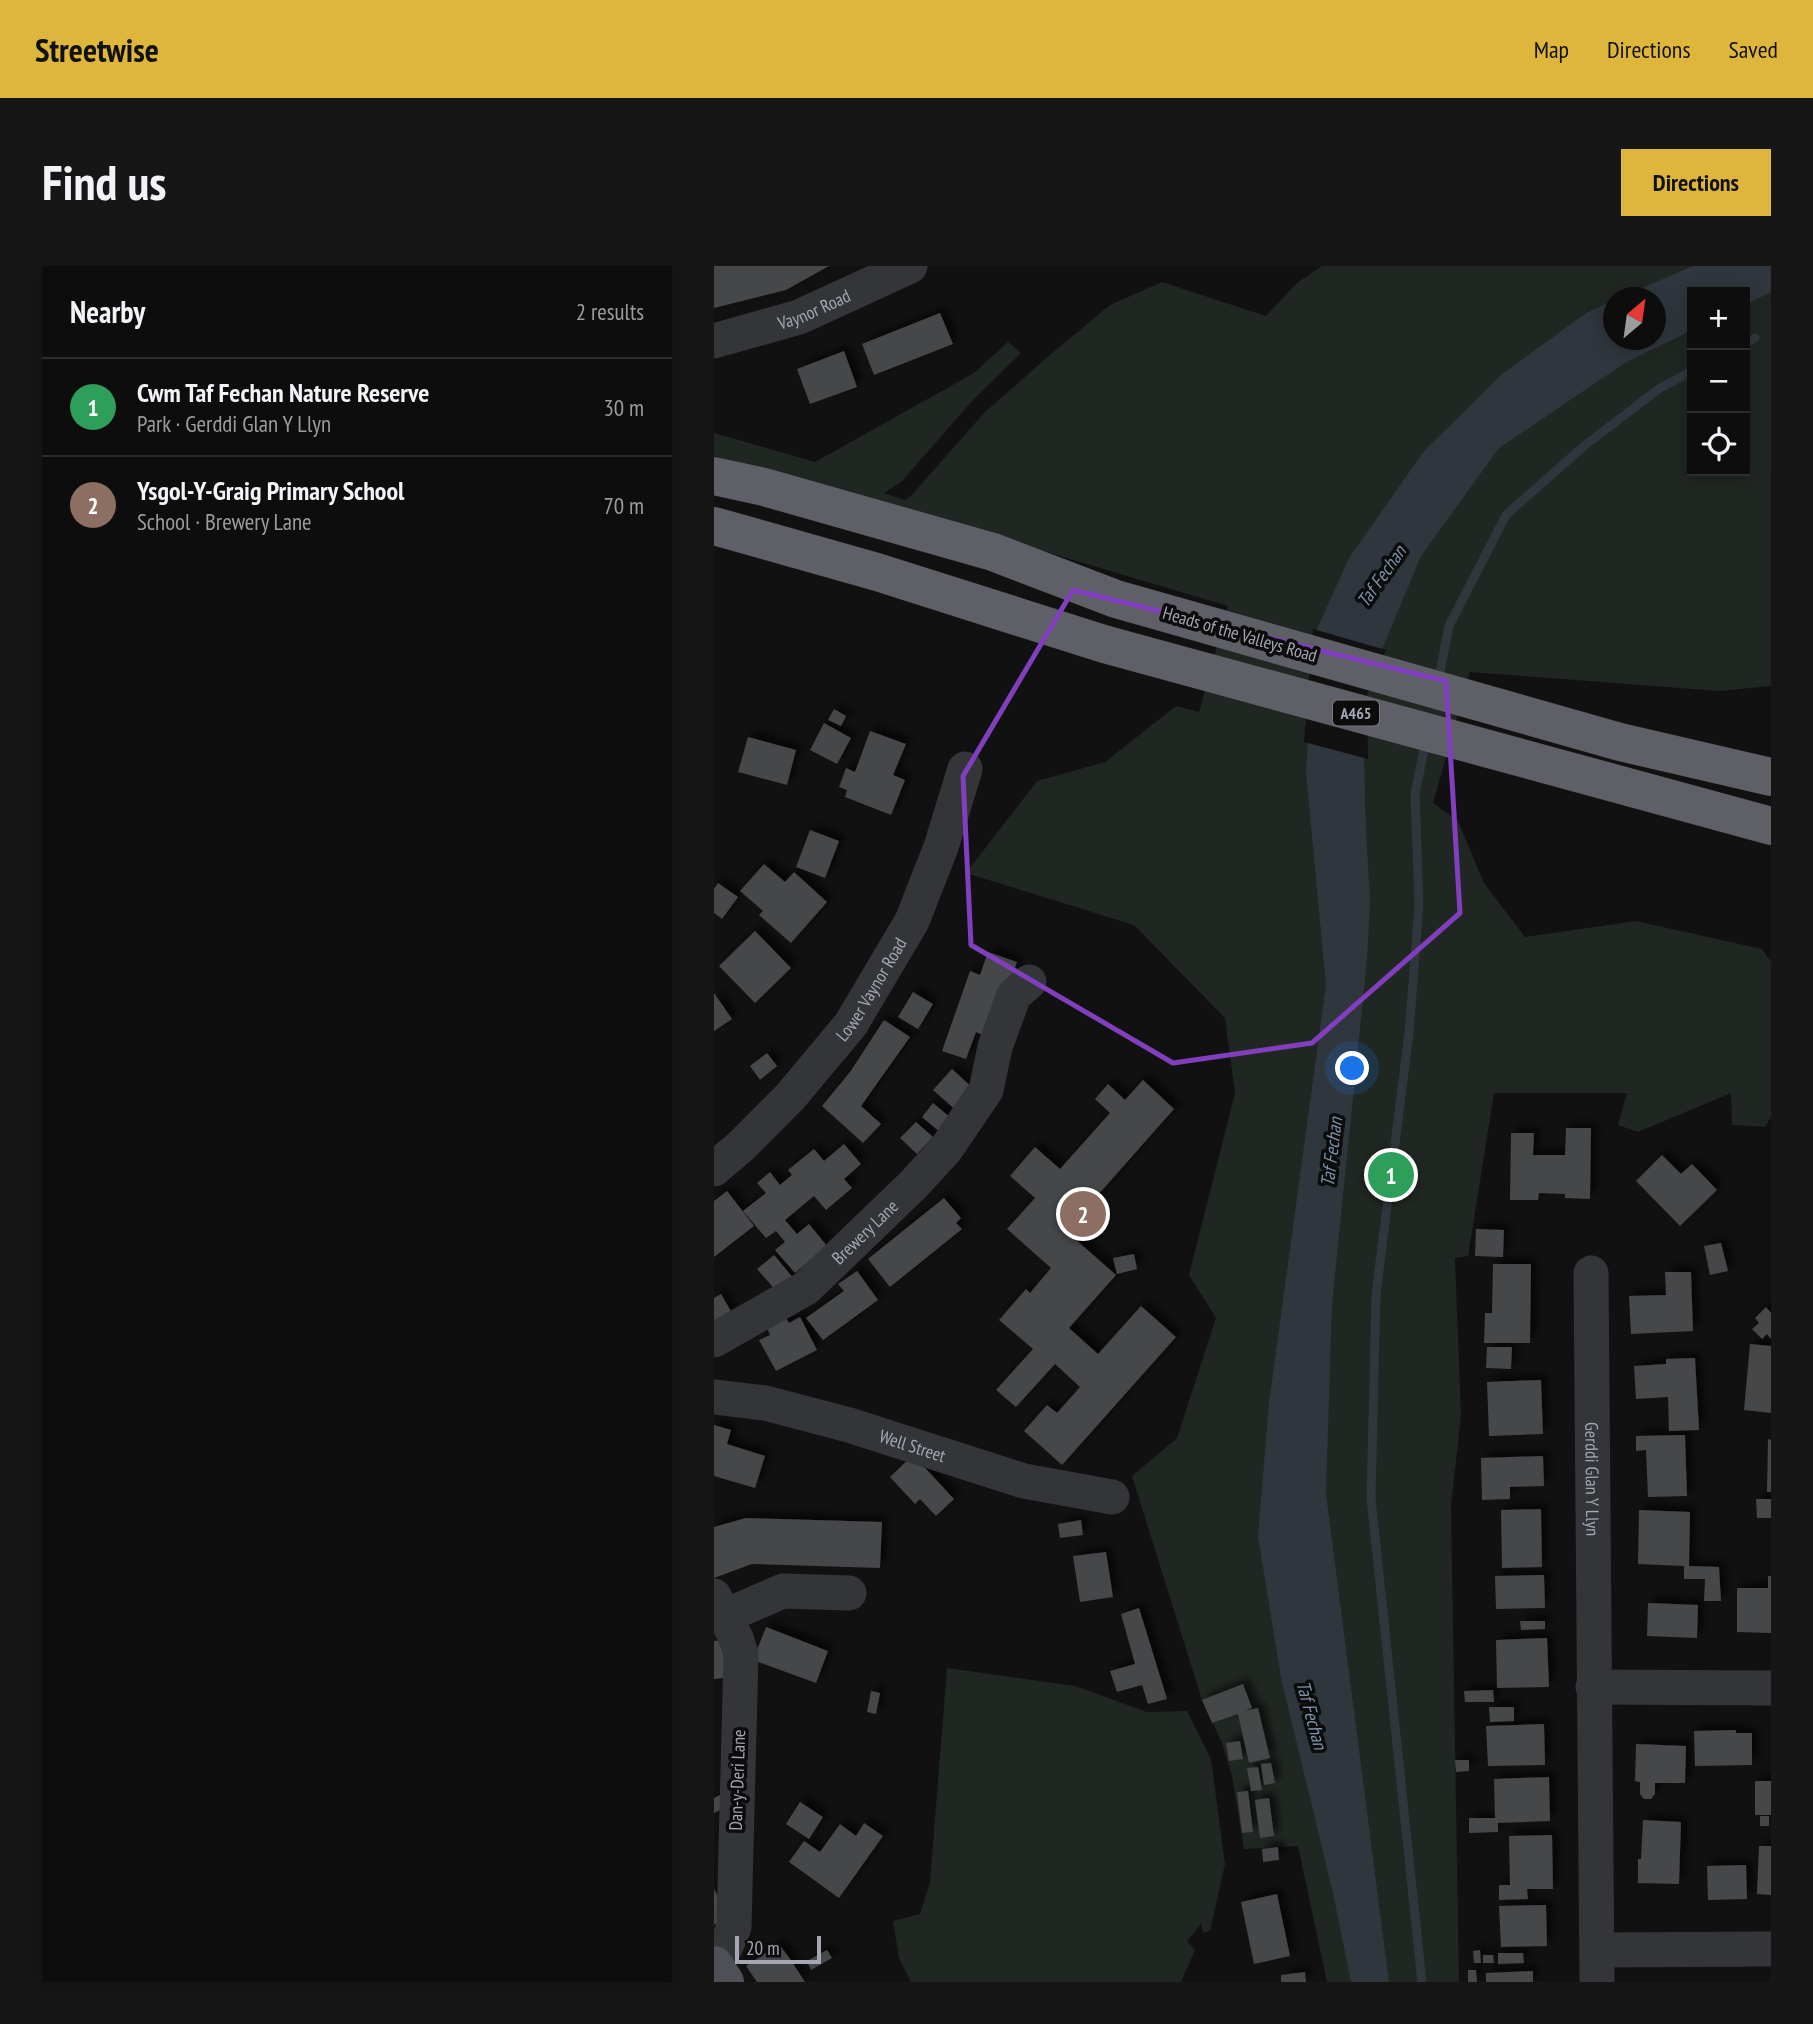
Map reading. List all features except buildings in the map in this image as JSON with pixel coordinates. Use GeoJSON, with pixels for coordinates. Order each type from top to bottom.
{"type":"FeatureCollection","features":[{"type":"Feature","properties":{"kind":"highway","name":"Heads of the Valleys Road"},"geometry":{"type":"LineString","coordinates":[[714,476],[764,487],[993,552],[1116,599],[1620,742],[1771,777]]}},
{"type":"Feature","properties":{"kind":"highway","name":"A465"},"geometry":{"type":"LineString","coordinates":[[714,526],[877,572],[1104,643],[1771,826]]}},
{"type":"Feature","properties":{"kind":"main road"},"geometry":{"type":"LineString","coordinates":[[714,1965],[725,1982]]}},
{"type":"Feature","properties":{"kind":"street","name":"Vaynor Road"},"geometry":{"type":"LineString","coordinates":[[714,341],[799,317],[910,266]]}},
{"type":"Feature","properties":{"kind":"street","name":"Lower Vaynor Road"},"geometry":{"type":"LineString","coordinates":[[714,1169],[790,1097],[851,1024],[912,921],[942,847],[965,769]]}},
{"type":"Feature","properties":{"kind":"street","name":"Brewery Lane"},"geometry":{"type":"LineString","coordinates":[[714,1340],[806,1288],[938,1158],[986,1090],[995,1046],[1014,995],[1029,982]]}},
{"type":"Feature","properties":{"kind":"street","name":"Gerddi Glan Y Llyn"},"geometry":{"type":"LineString","coordinates":[[1591,1273],[1597,1966],[1771,1949]]}},
{"type":"Feature","properties":{"kind":"street","name":"Well Street"},"geometry":{"type":"LineString","coordinates":[[714,1397],[765,1403],[849,1425],[1024,1481],[1112,1497]]}},
{"type":"Feature","properties":{"kind":"street"},"geometry":{"type":"LineString","coordinates":[[719,1606],[783,1591],[849,1593]]}},
{"type":"Feature","properties":{"kind":"street","name":"Dan-y-Deri Lane"},"geometry":{"type":"LineString","coordinates":[[714,1965],[734,1927],[741,1654],[719,1606]]}},
{"type":"Feature","properties":{"kind":"street"},"geometry":{"type":"LineString","coordinates":[[1593,1687],[1771,1688]]}},
{"type":"Feature","properties":{"kind":"highlighted area"},"geometry":{"type":"Polygon","coordinates":[[[1073,590],[1446,681],[1460,913],[1312,1043],[1173,1063],[971,945],[963,776],[1073,590]]]}},
{"type":"Feature","properties":{"kind":"shaded area"},"geometry":{"type":"Polygon","coordinates":[[[1322,266],[1771,266],[1771,686],[1719,691],[1470,672],[1433,803],[1458,821],[1484,883],[1525,937],[1636,921],[1762,949],[1771,962],[1771,1117],[1765,1127],[1732,1125],[1731,1093],[1638,1132],[1618,1125],[1627,1093],[1494,1093],[1468,1256],[1455,1258],[1461,1415],[1451,1506],[1459,1982],[1327,1982],[1298,1846],[1244,1849],[1232,1776],[1222,1743],[1202,1700],[1132,1476],[1177,1438],[1216,1318],[1189,1275],[1235,1093],[1225,1018],[1134,925],[966,873],[1037,781],[1105,762],[1176,706],[1199,712],[1228,606],[811,482],[714,456],[714,433],[815,462],[974,373],[1008,342],[1021,353],[973,400],[901,482],[884,493],[905,500],[984,413],[1110,305],[1162,282],[1266,316],[1297,283],[1322,266]]]}},
{"type":"Feature","properties":{"kind":"shaded area"},"geometry":{"type":"Polygon","coordinates":[[[947,1668],[1075,1686],[1147,1712],[1187,1711],[1211,1759],[1225,1864],[1210,1931],[1203,1933],[1201,1924],[1187,1941],[1195,1950],[1181,1982],[911,1982],[899,1958],[893,1921],[920,1914],[930,1882],[947,1668]]]}},
{"type":"Feature","properties":{"kind":"water"},"geometry":{"type":"Polygon","coordinates":[[[1693,266],[1771,266],[1771,292],[1750,302],[1750,287],[1687,287],[1687,332],[1666,343],[1666,287],[1644,287],[1693,266]]]}},
{"type":"Feature","properties":{"kind":"water","name":"Taf Fechan"},"geometry":{"type":"Polygon","coordinates":[[[1603,305],[1603,350],[1651,350],[1625,363],[1499,448],[1421,556],[1363,695],[1370,902],[1367,959],[1332,1304],[1326,1494],[1389,1982],[1351,1982],[1333,1893],[1281,1678],[1258,1536],[1269,1403],[1326,985],[1306,772],[1315,633],[1349,558],[1424,451],[1501,375],[1586,313],[1603,305]]]}},
{"type":"Feature","properties":{"kind":"pier"},"geometry":{"type":"Polygon","coordinates":[[[1313,629],[1386,650],[1367,695],[1368,759],[1304,742],[1313,629]]]}},
{"type":"Feature","properties":{"kind":"waterway"},"geometry":{"type":"LineString","coordinates":[[1750,341],[1755,338]]}},
{"type":"Feature","properties":{"kind":"waterway"},"geometry":{"type":"LineString","coordinates":[[1438,682],[1449,626],[1506,515],[1584,446],[1660,388],[1687,374]]}},
{"type":"Feature","properties":{"kind":"waterway"},"geometry":{"type":"LineString","coordinates":[[1422,1982],[1371,1498],[1376,1294],[1409,1033],[1419,905],[1415,794],[1426,740]]}},
{"type":"Feature","properties":{"kind":"place","name":"Cwm Taf Fechan Nature Reserve"},"geometry":{"type":"Point","coordinates":[1391,1175]}},
{"type":"Feature","properties":{"kind":"place","name":"Ysgol-Y-Graig Primary School"},"geometry":{"type":"Point","coordinates":[1083,1214]}}]}
